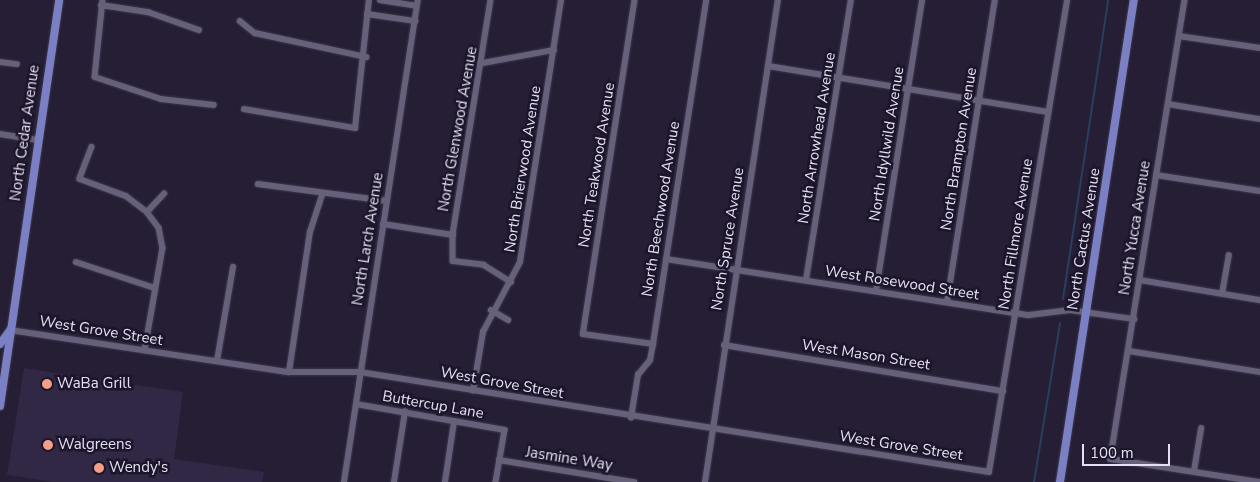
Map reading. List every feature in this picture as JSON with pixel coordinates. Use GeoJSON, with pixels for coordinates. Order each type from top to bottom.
{"type":"FeatureCollection","features":[{"type":"Feature","properties":{"kind":"main road","name":"North Cedar Avenue"},"geometry":{"type":"LineString","coordinates":[[0,406],[59,0]]}},
{"type":"Feature","properties":{"kind":"main road","name":"North Cactus Avenue"},"geometry":{"type":"LineString","coordinates":[[1060,482],[1134,0]]}},
{"type":"Feature","properties":{"kind":"main road","name":"North Cedar Avenue"},"geometry":{"type":"LineString","coordinates":[[0,344],[10,330]]}},
{"type":"Feature","properties":{"kind":"street"},"geometry":{"type":"LineString","coordinates":[[244,109],[355,128],[366,57],[369,0]]}},
{"type":"Feature","properties":{"kind":"street"},"geometry":{"type":"LineString","coordinates":[[380,0],[418,3]]}},
{"type":"Feature","properties":{"kind":"street","name":"North Glenwood Avenue"},"geometry":{"type":"LineString","coordinates":[[491,0],[483,63],[453,235],[454,262],[484,265],[511,282]]}},
{"type":"Feature","properties":{"kind":"street","name":"North Brierwood Avenue"},"geometry":{"type":"LineString","coordinates":[[473,391],[491,310],[511,282],[520,262],[561,0]]}},
{"type":"Feature","properties":{"kind":"street","name":"North Teakwood Avenue"},"geometry":{"type":"LineString","coordinates":[[635,0],[582,334],[653,344]]}},
{"type":"Feature","properties":{"kind":"street","name":"North Beechwood Avenue"},"geometry":{"type":"LineString","coordinates":[[631,418],[638,375],[650,360],[653,344],[706,0]]}},
{"type":"Feature","properties":{"kind":"street","name":"North Spruce Avenue"},"geometry":{"type":"LineString","coordinates":[[705,482],[724,345],[778,0]]}},
{"type":"Feature","properties":{"kind":"street","name":"North Arrowhead Avenue"},"geometry":{"type":"LineString","coordinates":[[806,280],[851,0]]}},
{"type":"Feature","properties":{"kind":"street","name":"North Idyllwild Avenue"},"geometry":{"type":"LineString","coordinates":[[876,292],[922,0]]}},
{"type":"Feature","properties":{"kind":"street","name":"North Brampton Avenue"},"geometry":{"type":"LineString","coordinates":[[947,302],[996,0]]}},
{"type":"Feature","properties":{"kind":"street","name":"North Fillmore Avenue"},"geometry":{"type":"LineString","coordinates":[[989,472],[1067,0]]}},
{"type":"Feature","properties":{"kind":"street","name":"North Yucca Avenue"},"geometry":{"type":"LineString","coordinates":[[1185,0],[1111,459],[1194,471]]}},
{"type":"Feature","properties":{"kind":"street"},"geometry":{"type":"LineString","coordinates":[[199,30],[148,12],[102,2],[95,77],[161,99],[214,105]]}},
{"type":"Feature","properties":{"kind":"street","name":"North Larch Avenue"},"geometry":{"type":"LineString","coordinates":[[344,482],[418,3]]}},
{"type":"Feature","properties":{"kind":"street"},"geometry":{"type":"LineString","coordinates":[[367,14],[415,21]]}},
{"type":"Feature","properties":{"kind":"street"},"geometry":{"type":"LineString","coordinates":[[240,20],[255,33],[366,57]]}},
{"type":"Feature","properties":{"kind":"street"},"geometry":{"type":"LineString","coordinates":[[1179,36],[1260,48]]}},
{"type":"Feature","properties":{"kind":"street"},"geometry":{"type":"LineString","coordinates":[[483,63],[554,50]]}},
{"type":"Feature","properties":{"kind":"street"},"geometry":{"type":"LineString","coordinates":[[0,62],[17,64]]}},
{"type":"Feature","properties":{"kind":"street"},"geometry":{"type":"LineString","coordinates":[[768,66],[1048,112]]}},
{"type":"Feature","properties":{"kind":"street"},"geometry":{"type":"LineString","coordinates":[[1168,104],[1260,119]]}},
{"type":"Feature","properties":{"kind":"street"},"geometry":{"type":"LineString","coordinates":[[0,134],[38,140]]}},
{"type":"Feature","properties":{"kind":"street"},"geometry":{"type":"LineString","coordinates":[[92,147],[80,179],[126,196],[147,212],[159,228],[162,248],[145,350]]}},
{"type":"Feature","properties":{"kind":"street"},"geometry":{"type":"LineString","coordinates":[[1156,175],[1260,191]]}},
{"type":"Feature","properties":{"kind":"street"},"geometry":{"type":"LineString","coordinates":[[258,184],[322,194],[387,201]]}},
{"type":"Feature","properties":{"kind":"street"},"geometry":{"type":"LineString","coordinates":[[147,212],[164,194]]}},
{"type":"Feature","properties":{"kind":"street"},"geometry":{"type":"LineString","coordinates":[[289,372],[310,232],[322,194]]}},
{"type":"Feature","properties":{"kind":"street"},"geometry":{"type":"LineString","coordinates":[[383,224],[453,235]]}},
{"type":"Feature","properties":{"kind":"street"},"geometry":{"type":"LineString","coordinates":[[1222,294],[1229,256]]}},
{"type":"Feature","properties":{"kind":"street","name":"West Rosewood Street"},"geometry":{"type":"LineString","coordinates":[[666,259],[1016,314],[1087,311],[1134,319]]}},
{"type":"Feature","properties":{"kind":"street"},"geometry":{"type":"LineString","coordinates":[[76,262],[156,288]]}},
{"type":"Feature","properties":{"kind":"street"},"geometry":{"type":"LineString","coordinates":[[217,361],[233,267]]}},
{"type":"Feature","properties":{"kind":"street"},"geometry":{"type":"LineString","coordinates":[[1140,280],[1260,300]]}},
{"type":"Feature","properties":{"kind":"street"},"geometry":{"type":"LineString","coordinates":[[491,310],[508,320]]}},
{"type":"Feature","properties":{"kind":"street","name":"West Grove Street"},"geometry":{"type":"LineString","coordinates":[[10,330],[289,372],[360,372],[631,418],[989,472]]}},
{"type":"Feature","properties":{"kind":"street","name":"West Mason Street"},"geometry":{"type":"LineString","coordinates":[[724,345],[1003,391]]}},
{"type":"Feature","properties":{"kind":"street"},"geometry":{"type":"LineString","coordinates":[[1129,351],[1260,372]]}},
{"type":"Feature","properties":{"kind":"street","name":"Buttercup Lane"},"geometry":{"type":"LineString","coordinates":[[356,404],[505,430],[499,460]]}},
{"type":"Feature","properties":{"kind":"street"},"geometry":{"type":"LineString","coordinates":[[394,482],[405,412]]}},
{"type":"Feature","properties":{"kind":"street"},"geometry":{"type":"LineString","coordinates":[[445,482],[454,422]]}},
{"type":"Feature","properties":{"kind":"street"},"geometry":{"type":"LineString","coordinates":[[1201,429],[1194,471],[1260,482]]}},
{"type":"Feature","properties":{"kind":"street"},"geometry":{"type":"LineString","coordinates":[[496,482],[499,460]]}},
{"type":"Feature","properties":{"kind":"street","name":"Jasmine Way"},"geometry":{"type":"LineString","coordinates":[[499,460],[634,482]]}},
{"type":"Feature","properties":{"kind":"shaded area"},"geometry":{"type":"Polygon","coordinates":[[[24,368],[183,392],[174,459],[264,472],[262,482],[53,482],[7,475],[24,368]]]}},
{"type":"Feature","properties":{"kind":"waterway"},"geometry":{"type":"LineString","coordinates":[[1063,299],[1108,0]]}},
{"type":"Feature","properties":{"kind":"waterway"},"geometry":{"type":"LineString","coordinates":[[1034,482],[1060,323]]}},
{"type":"Feature","properties":{"kind":"place","name":"WaBa Grill"},"geometry":{"type":"Point","coordinates":[47,384]}},
{"type":"Feature","properties":{"kind":"place","name":"Walgreens"},"geometry":{"type":"Point","coordinates":[48,445]}},
{"type":"Feature","properties":{"kind":"place","name":"Wendy's"},"geometry":{"type":"Point","coordinates":[99,468]}}]}
